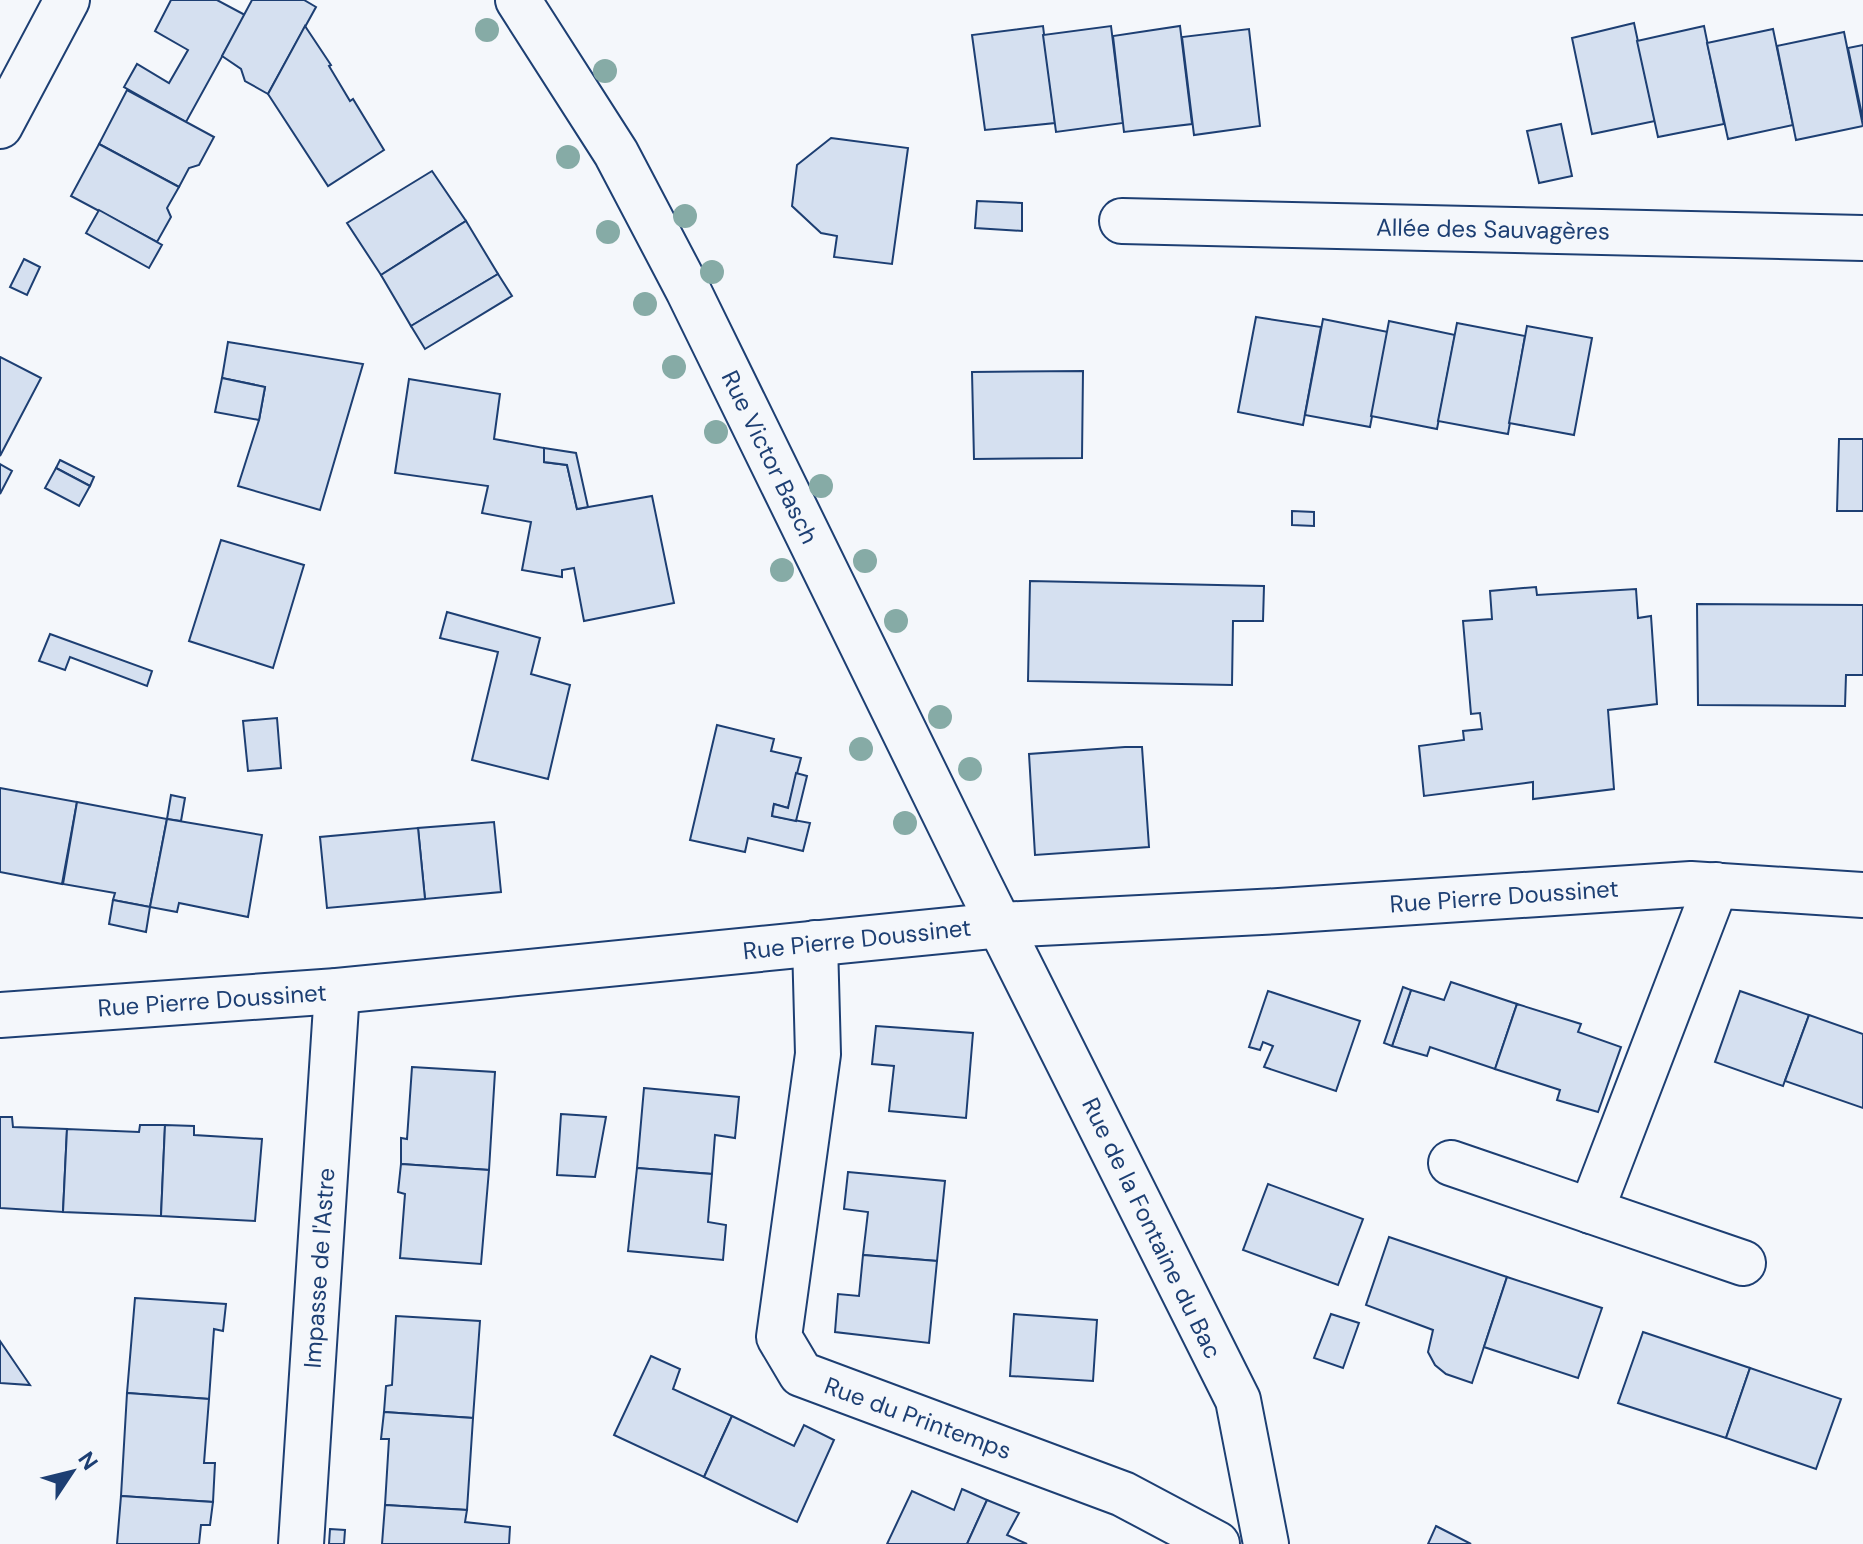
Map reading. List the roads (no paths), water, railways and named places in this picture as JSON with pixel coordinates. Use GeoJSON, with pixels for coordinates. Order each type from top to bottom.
{"type":"FeatureCollection","features":[{"type":"Feature","properties":{"kind":"street"},"geometry":{"type":"LineString","coordinates":[[0,126],[67,0]]}},
{"type":"Feature","properties":{"kind":"street","name":"Rue Victor Basch"},"geometry":{"type":"LineString","coordinates":[[518,0],[616,153],[688,290],[1001,925]]}},
{"type":"Feature","properties":{"kind":"street","name":"Allée des Sauvagères"},"geometry":{"type":"LineString","coordinates":[[1122,221],[1863,238]]}},
{"type":"Feature","properties":{"kind":"street","name":"Rue Pierre Doussinet"},"geometry":{"type":"LineString","coordinates":[[0,1015],[337,991],[1001,925],[1279,911],[1691,884],[1863,895]]}},
{"type":"Feature","properties":{"kind":"street"},"geometry":{"type":"LineString","coordinates":[[1591,1211],[1716,885]]}},
{"type":"Feature","properties":{"kind":"street","name":"Rue de la Fontaine du Bac"},"geometry":{"type":"LineString","coordinates":[[1001,925],[1238,1400],[1266,1544]]}},
{"type":"Feature","properties":{"kind":"street","name":"Rue du Printemps"},"geometry":{"type":"LineString","coordinates":[[815,943],[818,1054],[779,1337],[801,1374],[1123,1494],[1217,1544]]}},
{"type":"Feature","properties":{"kind":"street","name":"Impasse de l'Astre"},"geometry":{"type":"LineString","coordinates":[[301,1544],[337,991]]}},
{"type":"Feature","properties":{"kind":"street"},"geometry":{"type":"LineString","coordinates":[[1451,1163],[1743,1263]]}}]}
